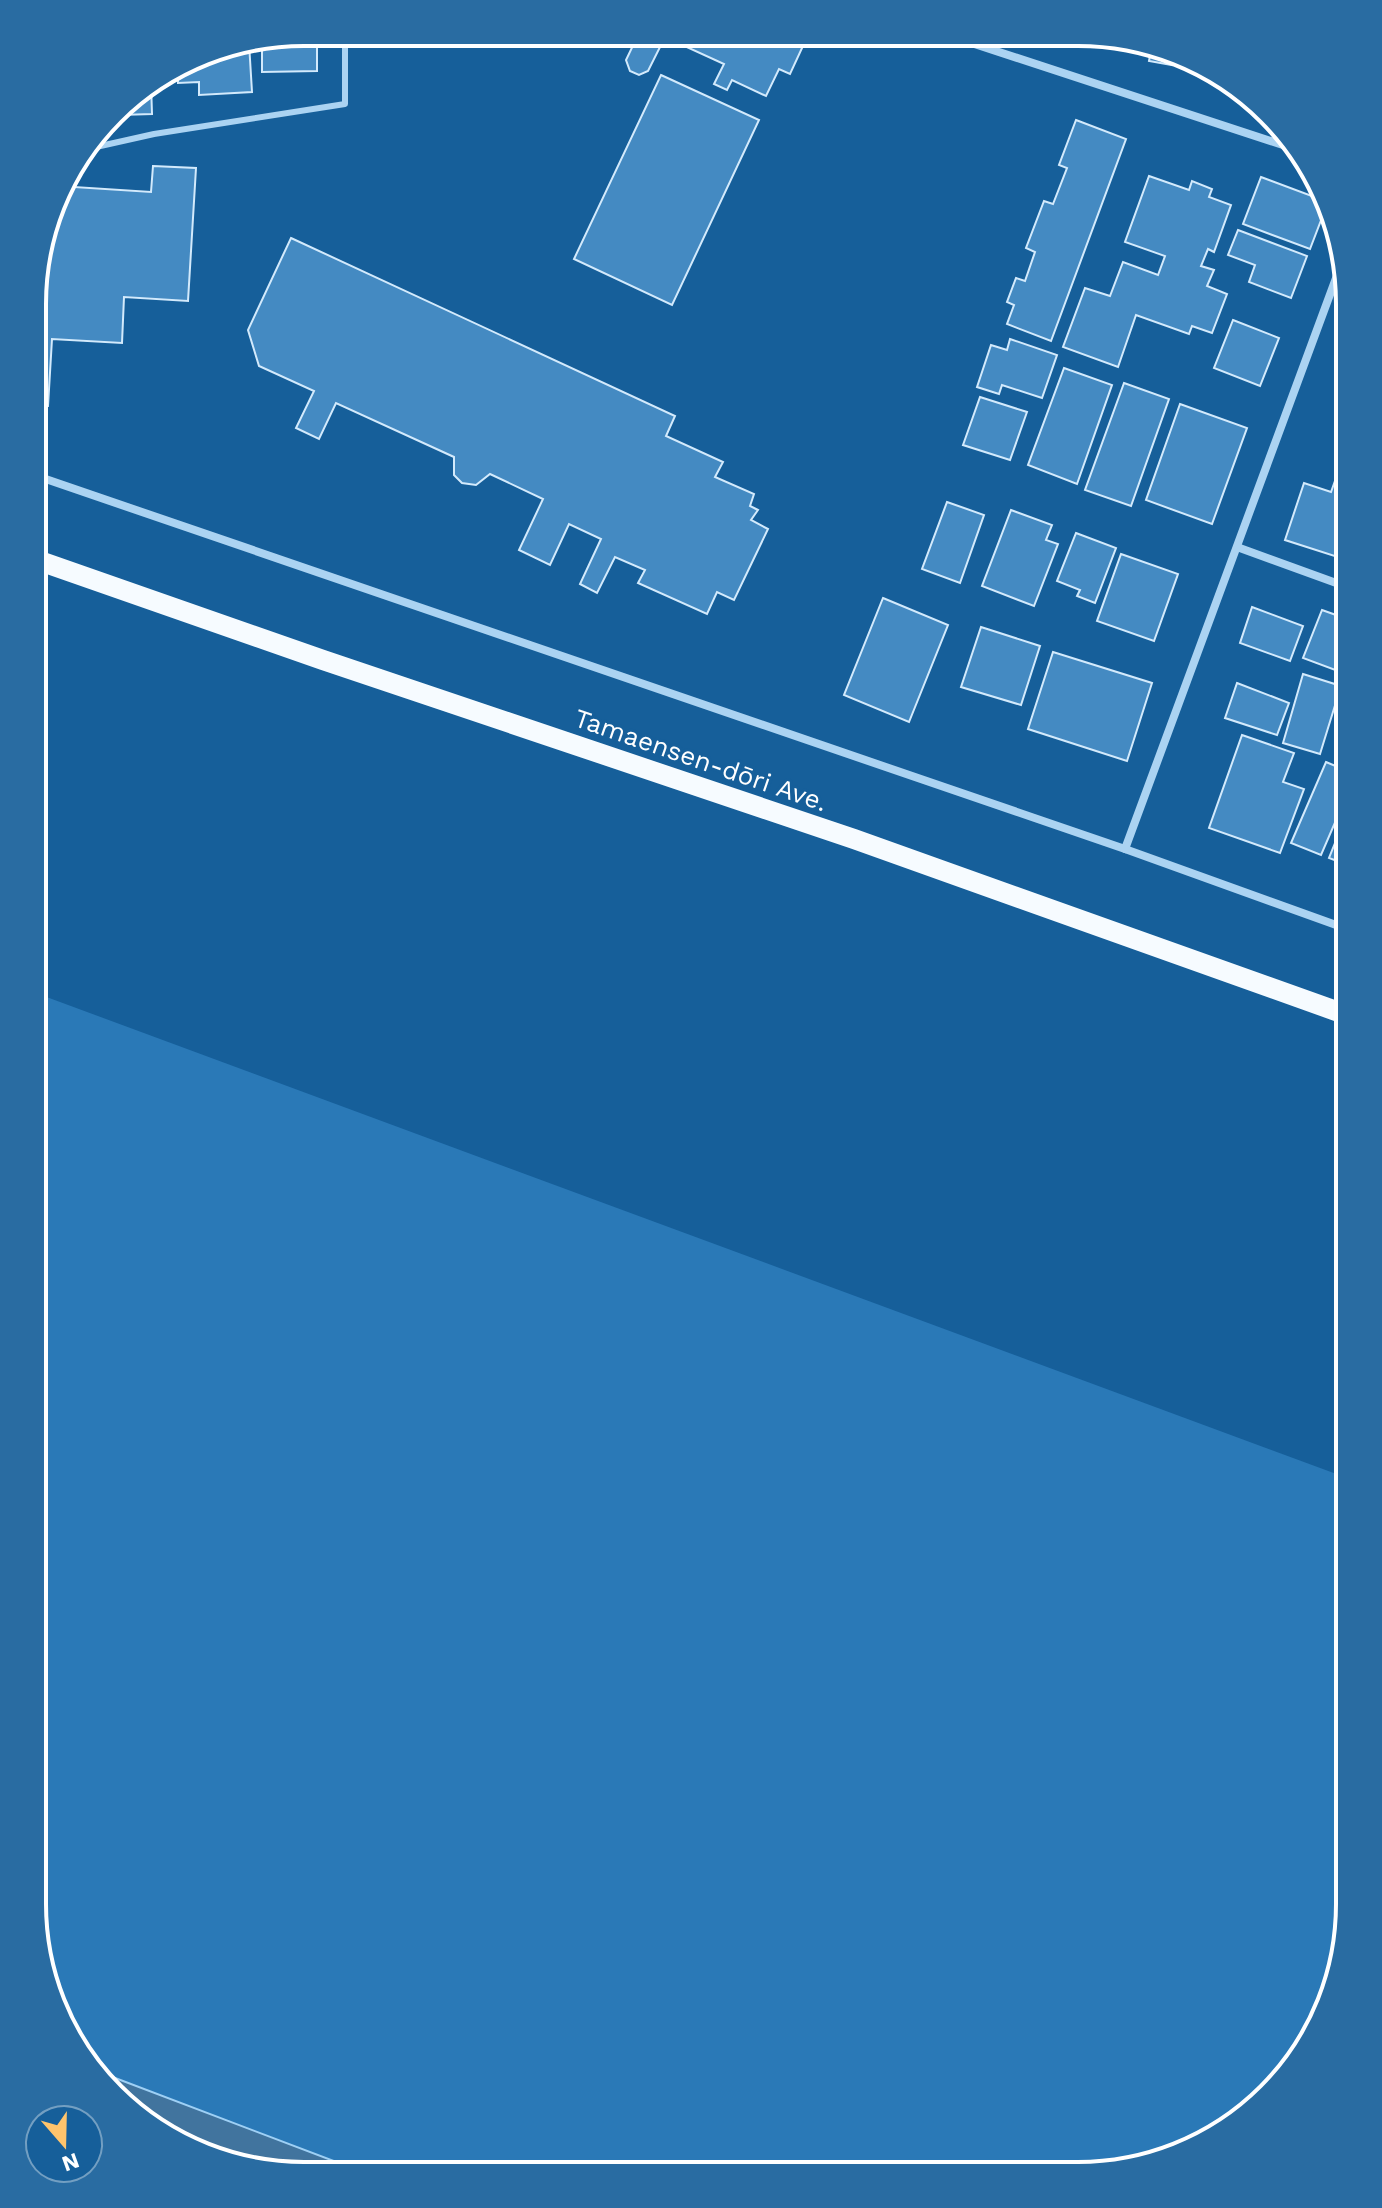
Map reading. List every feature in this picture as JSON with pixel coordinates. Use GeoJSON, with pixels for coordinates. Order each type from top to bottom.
{"type":"FeatureCollection","features":[{"type":"Feature","properties":{"kind":"main road","name":"Tamaensen-dōri Ave."},"geometry":{"type":"LineString","coordinates":[[46,563],[854,839],[1336,1011]]}},
{"type":"Feature","properties":{"kind":"street"},"geometry":{"type":"LineString","coordinates":[[981,46],[1280,144]]}},
{"type":"Feature","properties":{"kind":"street"},"geometry":{"type":"LineString","coordinates":[[1125,849],[1335,282]]}},
{"type":"Feature","properties":{"kind":"street"},"geometry":{"type":"LineString","coordinates":[[46,479],[1125,849],[1336,925]]}},
{"type":"Feature","properties":{"kind":"street"},"geometry":{"type":"LineString","coordinates":[[1237,547],[1336,583]]}},
{"type":"Feature","properties":{"kind":"lane"},"geometry":{"type":"LineString","coordinates":[[101,146],[154,134],[345,104],[345,46]]}},
{"type":"Feature","properties":{"kind":"shaded area"},"geometry":{"type":"Polygon","coordinates":[[[46,997],[1335,1474],[1335,1921],[1331,1954],[1322,1987],[1293,2047],[1272,2074],[1235,2109],[1207,2127],[1161,2148],[1112,2160],[1078,2162],[328,2162],[118,2082],[99,2061],[81,2033],[55,1971],[48,1938],[46,1904],[46,997]]]}},
{"type":"Feature","properties":{"kind":"shaded area"},"geometry":{"type":"Polygon","coordinates":[[[114,2078],[336,2162],[270,2160],[205,2142],[147,2109],[114,2078]]]}},
{"type":"Feature","properties":{"kind":"building"},"geometry":{"type":"Polygon","coordinates":[[[317,46],[317,71],[262,72],[262,50],[317,46]]]}},
{"type":"Feature","properties":{"kind":"building"},"geometry":{"type":"Polygon","coordinates":[[[633,46],[660,46],[648,71],[639,75],[630,71],[626,60],[633,46]]]}},
{"type":"Feature","properties":{"kind":"building"},"geometry":{"type":"Polygon","coordinates":[[[685,46],[803,46],[790,74],[779,69],[766,96],[732,80],[727,90],[714,84],[724,64],[685,46]]]}},
{"type":"Feature","properties":{"kind":"building"},"geometry":{"type":"Polygon","coordinates":[[[250,52],[252,92],[199,95],[199,82],[178,83],[178,80],[205,66],[250,52]]]}},
{"type":"Feature","properties":{"kind":"building"},"geometry":{"type":"Polygon","coordinates":[[[1150,57],[1172,64],[1172,65],[1149,61],[1150,57]]]}},
{"type":"Feature","properties":{"kind":"building"},"geometry":{"type":"Polygon","coordinates":[[[661,75],[759,120],[672,305],[574,259],[661,75]]]}},
{"type":"Feature","properties":{"kind":"building"},"geometry":{"type":"Polygon","coordinates":[[[151,96],[152,114],[129,115],[151,96]]]}},
{"type":"Feature","properties":{"kind":"building"},"geometry":{"type":"Polygon","coordinates":[[[1076,120],[1126,139],[1051,341],[1007,324],[1014,305],[1007,302],[1016,278],[1025,281],[1035,252],[1026,248],[1044,201],[1053,204],[1067,168],[1059,165],[1076,120]]]}},
{"type":"Feature","properties":{"kind":"building"},"geometry":{"type":"Polygon","coordinates":[[[153,166],[196,168],[188,301],[124,297],[122,343],[52,339],[46,406],[48,270],[66,205],[75,187],[151,192],[153,166]]]}},
{"type":"Feature","properties":{"kind":"building"},"geometry":{"type":"Polygon","coordinates":[[[1149,176],[1189,190],[1192,181],[1212,189],[1209,197],[1231,205],[1214,252],[1208,249],[1201,266],[1214,270],[1207,286],[1227,294],[1212,333],[1192,326],[1189,334],[1136,315],[1118,367],[1063,347],[1085,288],[1110,296],[1123,262],[1158,275],[1165,256],[1125,242],[1149,176]]]}},
{"type":"Feature","properties":{"kind":"building"},"geometry":{"type":"Polygon","coordinates":[[[1261,177],[1311,196],[1321,219],[1310,249],[1243,224],[1261,177]]]}},
{"type":"Feature","properties":{"kind":"building"},"geometry":{"type":"Polygon","coordinates":[[[1238,230],[1307,256],[1291,298],[1249,282],[1255,265],[1228,255],[1238,230]]]}},
{"type":"Feature","properties":{"kind":"building"},"geometry":{"type":"Polygon","coordinates":[[[291,238],[675,416],[666,436],[723,462],[715,477],[754,494],[750,506],[758,510],[751,520],[768,529],[734,600],[717,592],[707,614],[638,583],[645,570],[615,557],[597,593],[580,584],[601,539],[569,524],[550,565],[519,550],[543,499],[490,474],[476,485],[462,483],[454,475],[454,457],[336,403],[319,439],[296,428],[314,391],[259,366],[248,330],[291,238]]]}},
{"type":"Feature","properties":{"kind":"building"},"geometry":{"type":"Polygon","coordinates":[[[1233,320],[1279,338],[1260,386],[1214,368],[1233,320]]]}},
{"type":"Feature","properties":{"kind":"building"},"geometry":{"type":"Polygon","coordinates":[[[1010,339],[1057,355],[1042,398],[1002,385],[999,394],[977,387],[991,345],[1007,350],[1010,339]]]}},
{"type":"Feature","properties":{"kind":"building"},"geometry":{"type":"Polygon","coordinates":[[[1064,368],[1112,385],[1077,484],[1028,465],[1064,368]]]}},
{"type":"Feature","properties":{"kind":"building"},"geometry":{"type":"Polygon","coordinates":[[[1124,383],[1169,399],[1131,506],[1085,490],[1124,383]]]}},
{"type":"Feature","properties":{"kind":"building"},"geometry":{"type":"Polygon","coordinates":[[[980,397],[1027,412],[1010,460],[963,445],[980,397]]]}},
{"type":"Feature","properties":{"kind":"building"},"geometry":{"type":"Polygon","coordinates":[[[1180,404],[1247,428],[1212,524],[1146,500],[1180,404]]]}},
{"type":"Feature","properties":{"kind":"building"},"geometry":{"type":"Polygon","coordinates":[[[1336,478],[1336,556],[1285,540],[1304,483],[1331,492],[1336,478]]]}},
{"type":"Feature","properties":{"kind":"building"},"geometry":{"type":"Polygon","coordinates":[[[947,502],[984,515],[960,583],[922,569],[947,502]]]}},
{"type":"Feature","properties":{"kind":"building"},"geometry":{"type":"Polygon","coordinates":[[[1011,510],[1052,525],[1046,540],[1058,544],[1034,606],[982,586],[1011,510]]]}},
{"type":"Feature","properties":{"kind":"building"},"geometry":{"type":"Polygon","coordinates":[[[1076,533],[1116,548],[1095,603],[1077,596],[1080,590],[1057,581],[1076,533]]]}},
{"type":"Feature","properties":{"kind":"building"},"geometry":{"type":"Polygon","coordinates":[[[1121,554],[1178,574],[1154,641],[1097,621],[1121,554]]]}},
{"type":"Feature","properties":{"kind":"building"},"geometry":{"type":"Polygon","coordinates":[[[883,598],[948,625],[909,722],[844,695],[883,598]]]}},
{"type":"Feature","properties":{"kind":"building"},"geometry":{"type":"Polygon","coordinates":[[[1252,607],[1303,626],[1290,661],[1240,643],[1252,607]]]}},
{"type":"Feature","properties":{"kind":"building"},"geometry":{"type":"Polygon","coordinates":[[[1322,610],[1336,615],[1336,670],[1303,658],[1322,610]]]}},
{"type":"Feature","properties":{"kind":"building"},"geometry":{"type":"Polygon","coordinates":[[[981,627],[1040,646],[1021,705],[961,687],[981,627]]]}},
{"type":"Feature","properties":{"kind":"building"},"geometry":{"type":"Polygon","coordinates":[[[1053,652],[1152,683],[1127,761],[1028,729],[1053,652]]]}},
{"type":"Feature","properties":{"kind":"building"},"geometry":{"type":"Polygon","coordinates":[[[1303,674],[1336,684],[1336,703],[1320,754],[1283,743],[1303,674]]]}},
{"type":"Feature","properties":{"kind":"building"},"geometry":{"type":"Polygon","coordinates":[[[1237,683],[1289,703],[1277,735],[1225,718],[1237,683]]]}},
{"type":"Feature","properties":{"kind":"building"},"geometry":{"type":"Polygon","coordinates":[[[1242,735],[1294,753],[1283,782],[1304,789],[1280,853],[1209,828],[1242,735]]]}},
{"type":"Feature","properties":{"kind":"building"},"geometry":{"type":"Polygon","coordinates":[[[1326,762],[1336,766],[1336,821],[1321,855],[1291,843],[1326,762]]]}},
{"type":"Feature","properties":{"kind":"building"},"geometry":{"type":"Polygon","coordinates":[[[1336,841],[1336,861],[1329,858],[1336,841]]]}}]}
